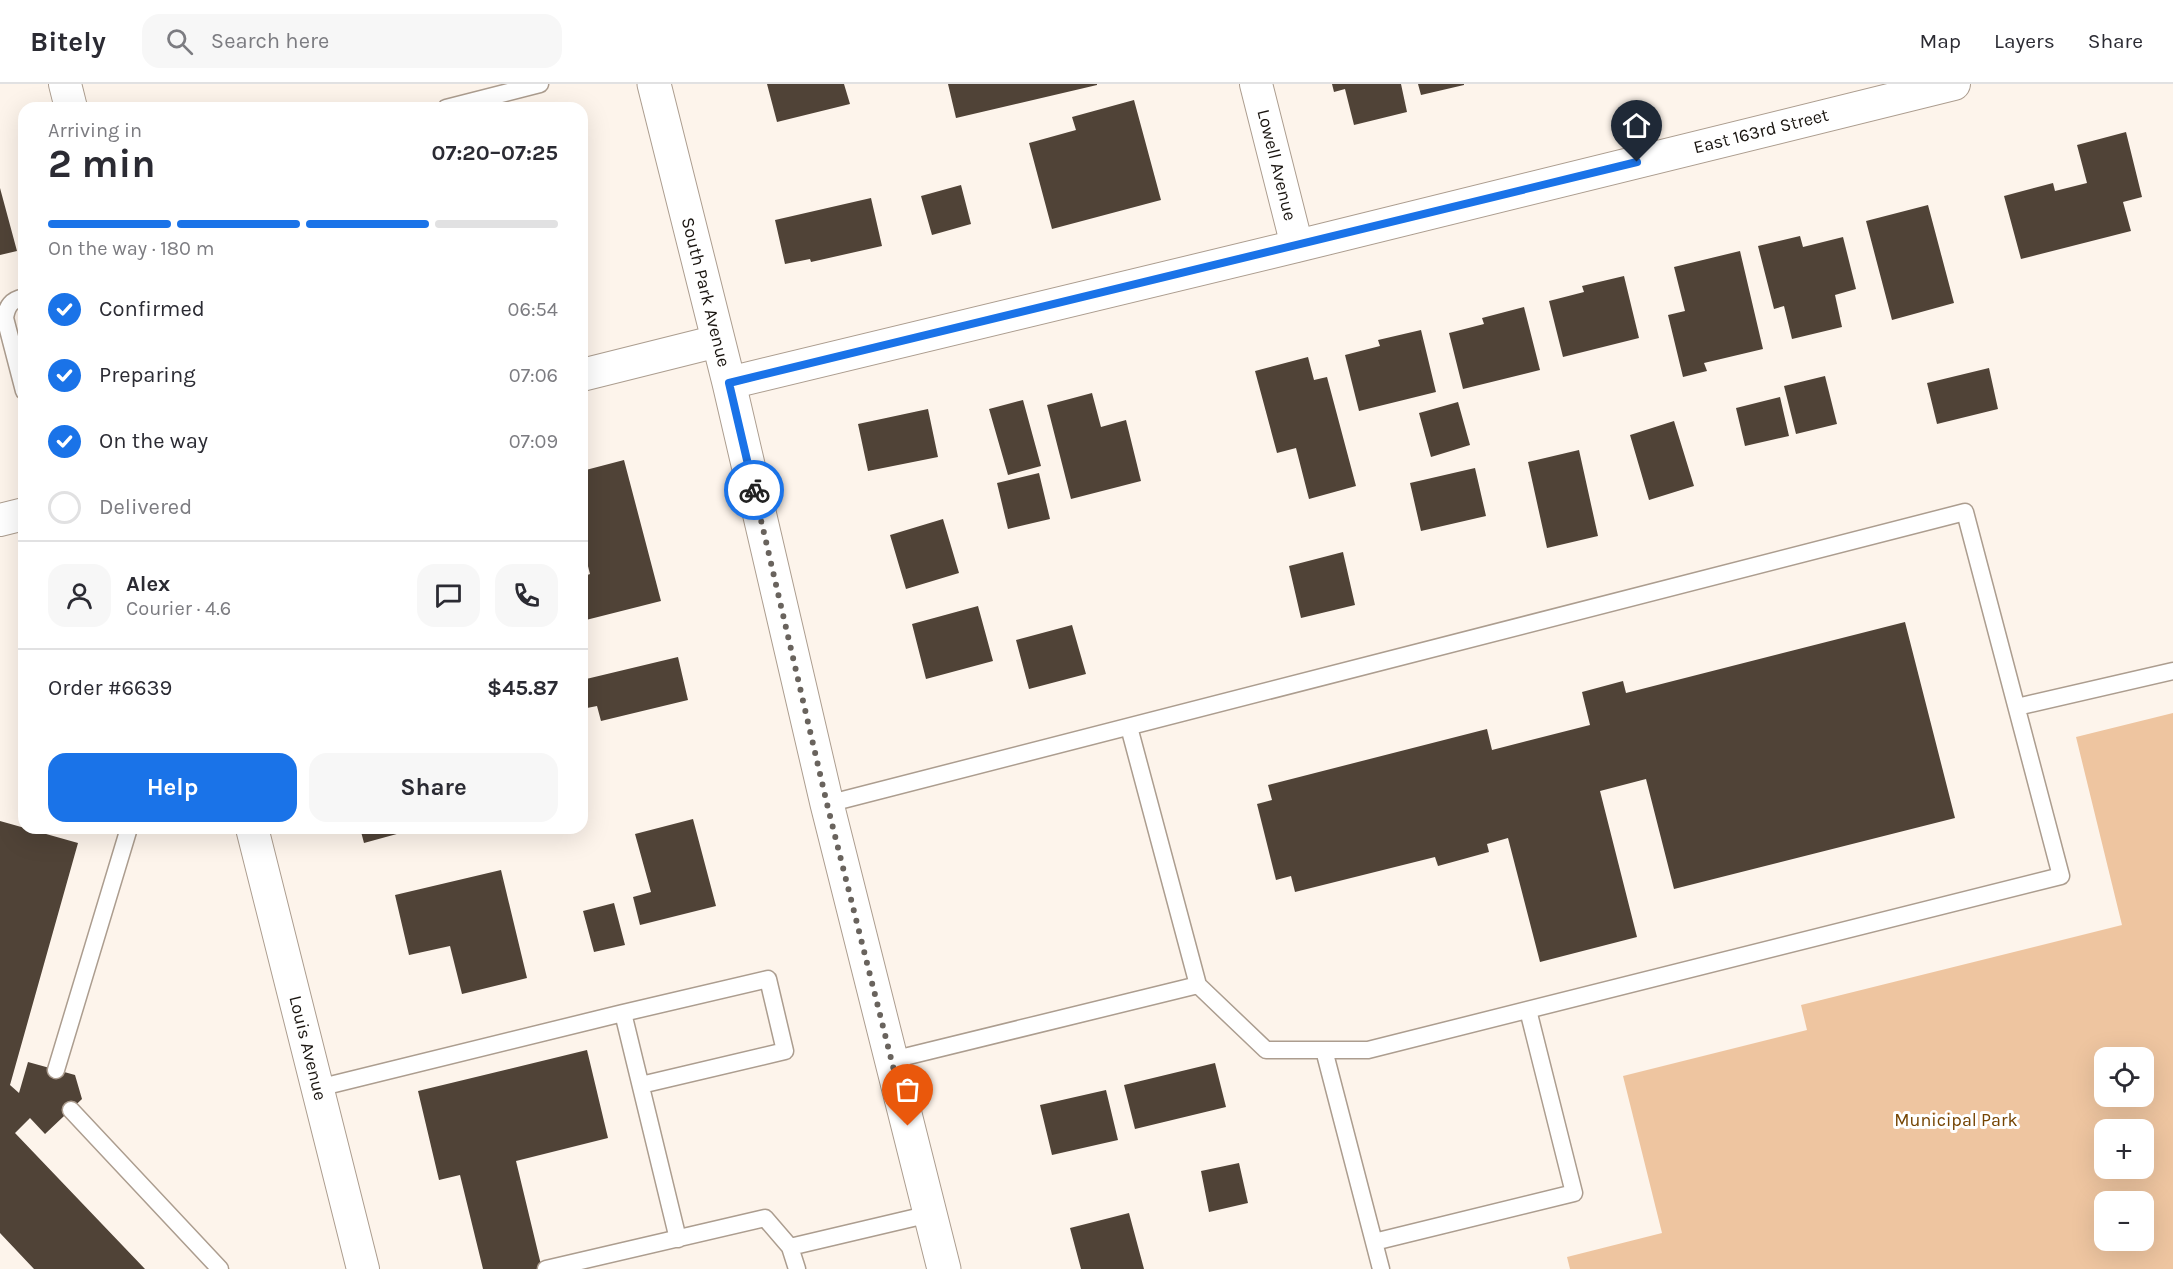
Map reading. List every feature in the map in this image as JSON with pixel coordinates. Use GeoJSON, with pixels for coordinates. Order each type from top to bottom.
{"type":"FeatureCollection","features":[{"type":"Feature","properties":{"kind":"street"},"geometry":{"type":"LineString","coordinates":[[65,84],[70,102]]}},
{"type":"Feature","properties":{"kind":"street","name":"South Park Avenue"},"geometry":{"type":"LineString","coordinates":[[654,84],[729,383],[827,804],[944,1269]]}},
{"type":"Feature","properties":{"kind":"street","name":"Lowell Avenue"},"geometry":{"type":"LineString","coordinates":[[1256,84],[1297,246]]}},
{"type":"Feature","properties":{"kind":"street","name":"East 163rd Street"},"geometry":{"type":"LineString","coordinates":[[729,383],[1954,84]]}},
{"type":"Feature","properties":{"kind":"street"},"geometry":{"type":"LineString","coordinates":[[588,374],[718,341]]}},
{"type":"Feature","properties":{"kind":"street"},"geometry":{"type":"LineString","coordinates":[[0,520],[18,516]]}},
{"type":"Feature","properties":{"kind":"street","name":"Louis Avenue"},"geometry":{"type":"LineString","coordinates":[[254,834],[363,1269]]}},
{"type":"Feature","properties":{"kind":"lane"},"geometry":{"type":"LineString","coordinates":[[470,102],[540,84]]}},
{"type":"Feature","properties":{"kind":"lane"},"geometry":{"type":"LineString","coordinates":[[18,298],[7,306],[5,318],[18,368]]}},
{"type":"Feature","properties":{"kind":"lane"},"geometry":{"type":"LineString","coordinates":[[827,804],[1965,512],[2061,876],[1368,1050],[1266,1050],[1198,985],[1129,727]]}},
{"type":"Feature","properties":{"kind":"lane"},"geometry":{"type":"LineString","coordinates":[[2017,707],[2173,671]]}},
{"type":"Feature","properties":{"kind":"lane"},"geometry":{"type":"LineString","coordinates":[[57,1070],[127,834]]}},
{"type":"Feature","properties":{"kind":"lane"},"geometry":{"type":"LineString","coordinates":[[318,1088],[768,979],[785,1051],[641,1085]]}},
{"type":"Feature","properties":{"kind":"lane"},"geometry":{"type":"LineString","coordinates":[[892,1060],[1198,985]]}},
{"type":"Feature","properties":{"kind":"lane"},"geometry":{"type":"LineString","coordinates":[[1374,1242],[1574,1193],[1528,1010]]}},
{"type":"Feature","properties":{"kind":"lane"},"geometry":{"type":"LineString","coordinates":[[623,1013],[678,1239]]}},
{"type":"Feature","properties":{"kind":"lane"},"geometry":{"type":"LineString","coordinates":[[1324,1050],[1381,1269]]}},
{"type":"Feature","properties":{"kind":"lane"},"geometry":{"type":"LineString","coordinates":[[71,1110],[220,1269]]}},
{"type":"Feature","properties":{"kind":"lane"},"geometry":{"type":"LineString","coordinates":[[790,1247],[930,1214]]}},
{"type":"Feature","properties":{"kind":"lane"},"geometry":{"type":"LineString","coordinates":[[546,1269],[765,1218],[790,1247],[797,1269]]}},
{"type":"Feature","properties":{"kind":"green space","name":"Municipal Park"},"geometry":{"type":"Polygon","coordinates":[[[2173,713],[2173,1269],[1570,1269],[1567,1257],[1662,1233],[1623,1076],[1807,1030],[1801,1005],[2122,925],[2076,737],[2173,713]]]}},
{"type":"Feature","properties":{"kind":"building"},"geometry":{"type":"Polygon","coordinates":[[[767,84],[844,84],[850,104],[777,122],[767,84]]]}},
{"type":"Feature","properties":{"kind":"building"},"geometry":{"type":"Polygon","coordinates":[[[948,84],[1097,84],[1097,85],[956,118],[948,84]]]}},
{"type":"Feature","properties":{"kind":"building"},"geometry":{"type":"Polygon","coordinates":[[[1332,84],[1401,84],[1407,112],[1354,125],[1345,89],[1334,92],[1332,84]]]}},
{"type":"Feature","properties":{"kind":"building"},"geometry":{"type":"Polygon","coordinates":[[[1418,84],[1464,84],[1464,85],[1421,95],[1418,84]]]}},
{"type":"Feature","properties":{"kind":"building"},"geometry":{"type":"Polygon","coordinates":[[[1134,100],[1161,200],[1052,229],[1029,143],[1076,130],[1072,117],[1134,100]]]}},
{"type":"Feature","properties":{"kind":"building"},"geometry":{"type":"Polygon","coordinates":[[[2126,132],[2142,197],[2123,202],[2131,231],[2021,259],[2004,196],[2053,183],[2055,191],[2087,183],[2077,145],[2126,132]]]}},
{"type":"Feature","properties":{"kind":"building"},"geometry":{"type":"Polygon","coordinates":[[[961,185],[971,224],[932,235],[921,196],[961,185]]]}},
{"type":"Feature","properties":{"kind":"building"},"geometry":{"type":"Polygon","coordinates":[[[0,188],[17,251],[0,255],[0,188]]]}},
{"type":"Feature","properties":{"kind":"building"},"geometry":{"type":"Polygon","coordinates":[[[871,198],[882,246],[811,262],[810,259],[785,264],[775,220],[871,198]]]}},
{"type":"Feature","properties":{"kind":"building"},"geometry":{"type":"Polygon","coordinates":[[[1928,205],[1954,303],[1892,320],[1866,221],[1928,205]]]}},
{"type":"Feature","properties":{"kind":"building"},"geometry":{"type":"Polygon","coordinates":[[[1800,236],[1803,247],[1843,237],[1856,289],[1835,295],[1842,327],[1792,339],[1784,306],[1774,309],[1758,246],[1800,236]]]}},
{"type":"Feature","properties":{"kind":"building"},"geometry":{"type":"Polygon","coordinates":[[[1740,251],[1763,349],[1704,363],[1707,371],[1683,377],[1668,315],[1685,311],[1674,267],[1740,251]]]}},
{"type":"Feature","properties":{"kind":"building"},"geometry":{"type":"Polygon","coordinates":[[[1624,276],[1639,338],[1563,357],[1549,301],[1584,292],[1582,286],[1624,276]]]}},
{"type":"Feature","properties":{"kind":"building"},"geometry":{"type":"Polygon","coordinates":[[[1524,307],[1540,370],[1463,389],[1449,333],[1484,324],[1482,318],[1524,307]]]}},
{"type":"Feature","properties":{"kind":"building"},"geometry":{"type":"Polygon","coordinates":[[[1421,330],[1436,392],[1359,411],[1345,355],[1380,346],[1378,340],[1421,330]]]}},
{"type":"Feature","properties":{"kind":"building"},"geometry":{"type":"Polygon","coordinates":[[[1308,357],[1314,380],[1327,377],[1356,486],[1309,499],[1296,448],[1277,453],[1255,371],[1308,357]]]}},
{"type":"Feature","properties":{"kind":"building"},"geometry":{"type":"Polygon","coordinates":[[[1989,368],[1998,409],[1937,424],[1927,383],[1989,368]]]}},
{"type":"Feature","properties":{"kind":"building"},"geometry":{"type":"Polygon","coordinates":[[[1825,376],[1837,424],[1796,434],[1784,386],[1825,376]]]}},
{"type":"Feature","properties":{"kind":"building"},"geometry":{"type":"Polygon","coordinates":[[[1092,393],[1101,427],[1126,420],[1141,481],[1071,499],[1047,405],[1092,393]]]}},
{"type":"Feature","properties":{"kind":"building"},"geometry":{"type":"Polygon","coordinates":[[[1780,397],[1789,436],[1745,446],[1736,408],[1780,397]]]}},
{"type":"Feature","properties":{"kind":"building"},"geometry":{"type":"Polygon","coordinates":[[[1023,400],[1041,466],[1008,475],[989,409],[1023,400]]]}},
{"type":"Feature","properties":{"kind":"building"},"geometry":{"type":"Polygon","coordinates":[[[1458,402],[1470,445],[1431,457],[1419,413],[1458,402]]]}},
{"type":"Feature","properties":{"kind":"building"},"geometry":{"type":"Polygon","coordinates":[[[928,409],[938,457],[868,471],[858,424],[928,409]]]}},
{"type":"Feature","properties":{"kind":"building"},"geometry":{"type":"Polygon","coordinates":[[[1674,421],[1694,486],[1649,500],[1630,435],[1674,421]]]}},
{"type":"Feature","properties":{"kind":"building"},"geometry":{"type":"Polygon","coordinates":[[[1579,450],[1598,536],[1547,548],[1528,462],[1579,450]]]}},
{"type":"Feature","properties":{"kind":"building"},"geometry":{"type":"Polygon","coordinates":[[[624,460],[661,601],[588,619],[588,575],[590,574],[588,566],[588,469],[624,460]]]}},
{"type":"Feature","properties":{"kind":"building"},"geometry":{"type":"Polygon","coordinates":[[[1475,468],[1486,516],[1421,531],[1410,483],[1475,468]]]}},
{"type":"Feature","properties":{"kind":"building"},"geometry":{"type":"Polygon","coordinates":[[[1039,473],[1050,519],[1008,529],[997,483],[1039,473]]]}},
{"type":"Feature","properties":{"kind":"building"},"geometry":{"type":"Polygon","coordinates":[[[943,519],[959,573],[906,589],[890,535],[943,519]]]}},
{"type":"Feature","properties":{"kind":"building"},"geometry":{"type":"Polygon","coordinates":[[[1343,552],[1355,605],[1301,618],[1289,566],[1343,552]]]}},
{"type":"Feature","properties":{"kind":"building"},"geometry":{"type":"Polygon","coordinates":[[[978,606],[993,661],[926,679],[912,624],[978,606]]]}},
{"type":"Feature","properties":{"kind":"building"},"geometry":{"type":"Polygon","coordinates":[[[1905,622],[1955,818],[1674,889],[1646,779],[1600,791],[1637,937],[1540,962],[1508,838],[1487,844],[1489,852],[1438,866],[1435,857],[1295,892],[1291,876],[1276,880],[1257,804],[1272,800],[1268,785],[1487,729],[1492,750],[1590,725],[1582,692],[1623,681],[1626,693],[1905,622]]]}},
{"type":"Feature","properties":{"kind":"building"},"geometry":{"type":"Polygon","coordinates":[[[1072,625],[1086,674],[1029,689],[1016,640],[1072,625]]]}},
{"type":"Feature","properties":{"kind":"building"},"geometry":{"type":"Polygon","coordinates":[[[678,657],[688,700],[601,721],[597,706],[588,708],[588,679],[678,657]]]}},
{"type":"Feature","properties":{"kind":"building"},"geometry":{"type":"Polygon","coordinates":[[[693,819],[716,906],[640,925],[633,897],[651,892],[635,834],[693,819]]]}},
{"type":"Feature","properties":{"kind":"building"},"geometry":{"type":"Polygon","coordinates":[[[0,821],[18,826],[18,834],[46,834],[78,843],[10,1085],[19,1093],[28,1062],[75,1075],[82,1099],[45,1134],[30,1118],[15,1133],[145,1269],[34,1269],[0,1233],[0,821]]]}},
{"type":"Feature","properties":{"kind":"building"},"geometry":{"type":"Polygon","coordinates":[[[362,834],[397,834],[364,843],[362,834]]]}},
{"type":"Feature","properties":{"kind":"building"},"geometry":{"type":"Polygon","coordinates":[[[501,870],[527,978],[462,994],[450,946],[409,955],[395,895],[501,870]]]}},
{"type":"Feature","properties":{"kind":"building"},"geometry":{"type":"Polygon","coordinates":[[[614,903],[625,945],[594,952],[583,911],[614,903]]]}},
{"type":"Feature","properties":{"kind":"building"},"geometry":{"type":"Polygon","coordinates":[[[587,1050],[608,1138],[516,1161],[542,1269],[483,1269],[460,1175],[439,1180],[418,1091],[587,1050]]]}},
{"type":"Feature","properties":{"kind":"building"},"geometry":{"type":"Polygon","coordinates":[[[1215,1063],[1226,1107],[1135,1129],[1124,1085],[1215,1063]]]}},
{"type":"Feature","properties":{"kind":"building"},"geometry":{"type":"Polygon","coordinates":[[[1106,1090],[1118,1140],[1052,1155],[1040,1105],[1106,1090]]]}},
{"type":"Feature","properties":{"kind":"building"},"geometry":{"type":"Polygon","coordinates":[[[1239,1163],[1248,1203],[1209,1212],[1201,1171],[1239,1163]]]}},
{"type":"Feature","properties":{"kind":"building"},"geometry":{"type":"Polygon","coordinates":[[[1129,1213],[1144,1269],[1081,1269],[1070,1228],[1129,1213]]]}},
{"type":"Feature","properties":{"kind":"way so far"},"geometry":{"type":"LineString","coordinates":[[754,490],[827,804],[908,1126]]}},
{"type":"Feature","properties":{"kind":"route"},"geometry":{"type":"LineString","coordinates":[[754,490],[729,383],[1637,162]]}}]}
